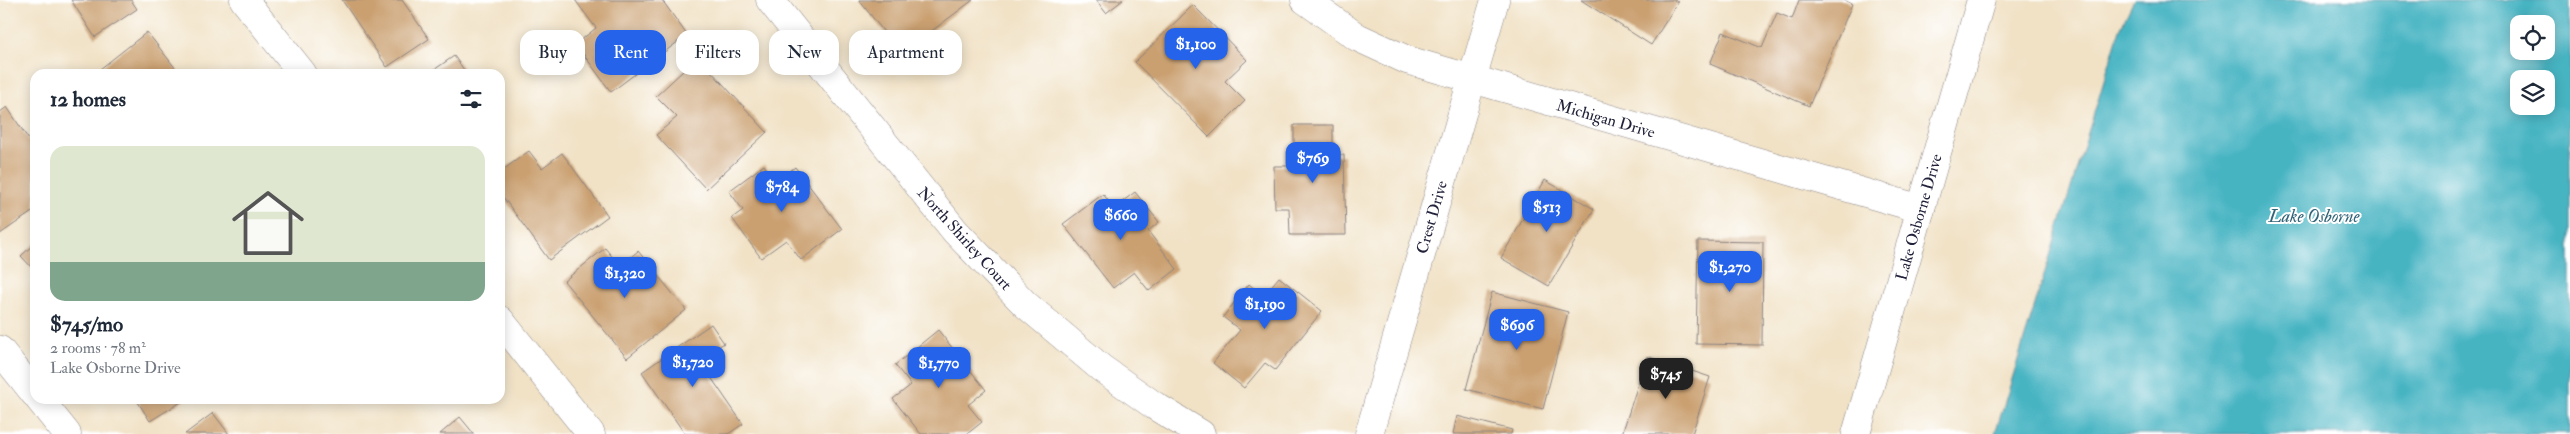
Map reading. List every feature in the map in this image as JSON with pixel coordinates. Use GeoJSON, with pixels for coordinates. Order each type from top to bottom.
{"type":"FeatureCollection","features":[{"type":"Feature","properties":{"kind":"street"},"geometry":{"type":"LineString","coordinates":[[244,0],[299,69]]}},
{"type":"Feature","properties":{"kind":"street","name":"North Shirley Court"},"geometry":{"type":"LineString","coordinates":[[770,0],[955,231],[1024,304],[1101,368],[1155,406],[1201,434]]}},
{"type":"Feature","properties":{"kind":"street","name":"Michigan Drive"},"geometry":{"type":"LineString","coordinates":[[1305,0],[1357,36],[1407,60],[1921,209]]}},
{"type":"Feature","properties":{"kind":"street","name":"Crest Drive"},"geometry":{"type":"LineString","coordinates":[[1369,434],[1495,0]]}},
{"type":"Feature","properties":{"kind":"street","name":"Lake Osborne Drive"},"geometry":{"type":"LineString","coordinates":[[1856,434],[1981,0]]}},
{"type":"Feature","properties":{"kind":"street"},"geometry":{"type":"LineString","coordinates":[[505,326],[591,434]]}},
{"type":"Feature","properties":{"kind":"street"},"geometry":{"type":"LineString","coordinates":[[0,350],[30,388]]}},
{"type":"Feature","properties":{"kind":"street"},"geometry":{"type":"LineString","coordinates":[[43,404],[67,434]]}},
{"type":"Feature","properties":{"kind":"water","name":"Lake Osborne"},"geometry":{"type":"Polygon","coordinates":[[[2134,0],[2570,0],[2570,434],[1995,434],[2120,29],[2134,0]]]}},
{"type":"Feature","properties":{"kind":"building"},"geometry":{"type":"Polygon","coordinates":[[[71,0],[131,0],[137,9],[95,37],[71,0]]]}},
{"type":"Feature","properties":{"kind":"building"},"geometry":{"type":"Polygon","coordinates":[[[342,0],[402,0],[429,39],[387,67],[342,0]]]}},
{"type":"Feature","properties":{"kind":"building"},"geometry":{"type":"Polygon","coordinates":[[[575,0],[662,0],[683,30],[676,30],[676,43],[666,51],[666,30],[595,30],[595,70],[585,56],[585,37],[596,28],[575,0]]]}},
{"type":"Feature","properties":{"kind":"building"},"geometry":{"type":"Polygon","coordinates":[[[859,0],[973,0],[933,30],[882,30],[859,0]]]}},
{"type":"Feature","properties":{"kind":"building"},"geometry":{"type":"Polygon","coordinates":[[[1096,0],[1123,0],[1106,13],[1096,0]]]}},
{"type":"Feature","properties":{"kind":"building"},"geometry":{"type":"Polygon","coordinates":[[[1581,0],[1674,0],[1678,2],[1651,45],[1581,0]]]}},
{"type":"Feature","properties":{"kind":"building"},"geometry":{"type":"Polygon","coordinates":[[[1799,0],[1844,0],[1852,4],[1809,106],[1710,64],[1723,32],[1762,48],[1777,13],[1792,19],[1799,0]]]}},
{"type":"Feature","properties":{"kind":"building"},"geometry":{"type":"Polygon","coordinates":[[[1193,5],[1247,60],[1225,81],[1245,101],[1209,137],[1135,62],[1193,5]]]}},
{"type":"Feature","properties":{"kind":"building"},"geometry":{"type":"Polygon","coordinates":[[[147,32],[176,69],[100,69],[147,32]]]}},
{"type":"Feature","properties":{"kind":"building"},"geometry":{"type":"Polygon","coordinates":[[[454,56],[463,69],[435,69],[454,56]]]}},
{"type":"Feature","properties":{"kind":"building"},"geometry":{"type":"Polygon","coordinates":[[[599,75],[634,75],[611,92],[599,75]]]}},
{"type":"Feature","properties":{"kind":"building"},"geometry":{"type":"Polygon","coordinates":[[[679,75],[715,75],[767,132],[706,189],[656,135],[677,117],[656,96],[679,75]]]}},
{"type":"Feature","properties":{"kind":"building"},"geometry":{"type":"Polygon","coordinates":[[[7,107],[30,142],[30,213],[0,234],[0,112],[7,107]]]}},
{"type":"Feature","properties":{"kind":"building"},"geometry":{"type":"Polygon","coordinates":[[[1294,125],[1333,125],[1333,155],[1344,155],[1346,235],[1290,235],[1289,208],[1275,208],[1274,166],[1294,166],[1294,125]]]}},
{"type":"Feature","properties":{"kind":"building"},"geometry":{"type":"Polygon","coordinates":[[[529,151],[542,168],[562,153],[608,216],[549,260],[505,200],[505,168],[529,151]]]}},
{"type":"Feature","properties":{"kind":"building"},"geometry":{"type":"Polygon","coordinates":[[[764,165],[776,182],[795,167],[842,229],[801,260],[786,240],[761,258],[732,218],[743,210],[729,191],[764,165]]]}},
{"type":"Feature","properties":{"kind":"building"},"geometry":{"type":"Polygon","coordinates":[[[1545,180],[1594,209],[1549,286],[1501,258],[1545,180]]]}},
{"type":"Feature","properties":{"kind":"building"},"geometry":{"type":"Polygon","coordinates":[[[1135,192],[1159,222],[1148,231],[1177,269],[1149,291],[1134,272],[1113,288],[1063,224],[1103,194],[1114,208],[1135,192]]]}},
{"type":"Feature","properties":{"kind":"building"},"geometry":{"type":"Polygon","coordinates":[[[1698,241],[1763,242],[1762,345],[1696,344],[1698,241]]]}},
{"type":"Feature","properties":{"kind":"building"},"geometry":{"type":"Polygon","coordinates":[[[30,248],[30,266],[21,256],[30,248]]]}},
{"type":"Feature","properties":{"kind":"building"},"geometry":{"type":"Polygon","coordinates":[[[605,248],[620,266],[638,251],[686,310],[627,358],[564,281],[605,248]]]}},
{"type":"Feature","properties":{"kind":"building"},"geometry":{"type":"Polygon","coordinates":[[[1279,277],[1322,311],[1275,370],[1265,363],[1244,388],[1213,363],[1240,330],[1223,317],[1249,284],[1263,296],[1279,277]]]}},
{"type":"Feature","properties":{"kind":"building"},"geometry":{"type":"Polygon","coordinates":[[[1492,292],[1568,312],[1543,409],[1466,389],[1492,292]]]}},
{"type":"Feature","properties":{"kind":"building"},"geometry":{"type":"Polygon","coordinates":[[[711,324],[724,343],[699,360],[743,424],[728,434],[685,434],[642,372],[711,324]]]}},
{"type":"Feature","properties":{"kind":"building"},"geometry":{"type":"Polygon","coordinates":[[[938,330],[986,390],[968,405],[982,422],[967,434],[921,434],[893,399],[911,385],[895,365],[938,330]]]}},
{"type":"Feature","properties":{"kind":"building"},"geometry":{"type":"Polygon","coordinates":[[[1647,356],[1710,377],[1692,434],[1622,434],[1647,356]]]}},
{"type":"Feature","properties":{"kind":"building"},"geometry":{"type":"Polygon","coordinates":[[[139,404],[178,404],[150,421],[139,404]]]}},
{"type":"Feature","properties":{"kind":"building"},"geometry":{"type":"Polygon","coordinates":[[[213,413],[229,434],[185,434],[213,413]]]}},
{"type":"Feature","properties":{"kind":"building"},"geometry":{"type":"Polygon","coordinates":[[[1457,416],[1512,430],[1511,434],[1453,434],[1457,416]]]}},
{"type":"Feature","properties":{"kind":"building"},"geometry":{"type":"Polygon","coordinates":[[[460,417],[474,434],[440,434],[460,417]]]}}]}
